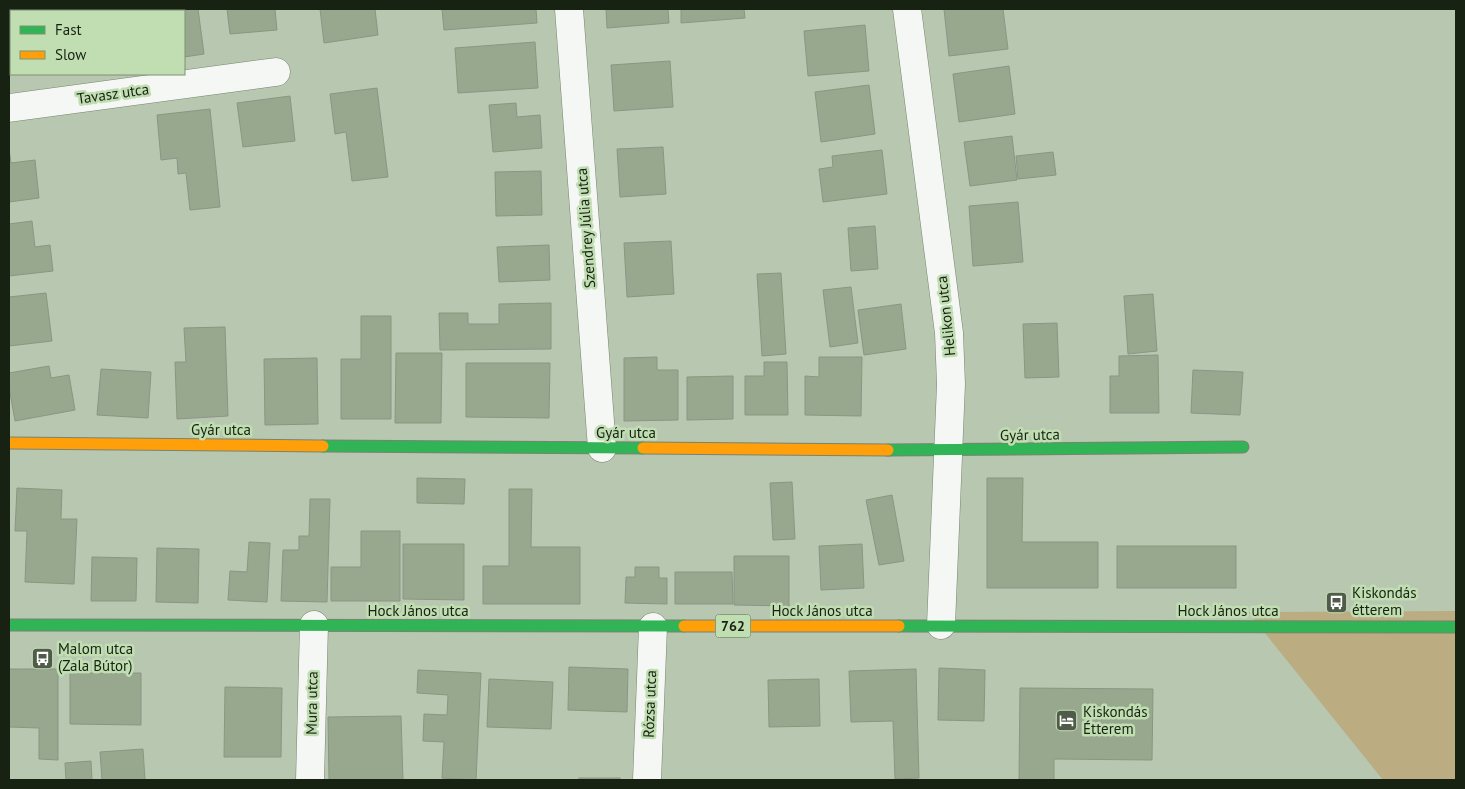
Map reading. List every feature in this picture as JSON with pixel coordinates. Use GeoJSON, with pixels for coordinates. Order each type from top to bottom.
{"type":"FeatureCollection","features":[{"type":"Feature","properties":{"kind":"main road","name":"Gyár utca"},"geometry":{"type":"LineString","coordinates":[[9,443],[948,450],[1242,447]]}},
{"type":"Feature","properties":{"kind":"main road","name":"Hock János utca"},"geometry":{"type":"LineString","coordinates":[[9,624],[653,627],[941,625],[1456,627]]}},
{"type":"Feature","properties":{"kind":"street","name":"Szendrey Júlia utca"},"geometry":{"type":"LineString","coordinates":[[570,9],[602,448]]}},
{"type":"Feature","properties":{"kind":"street","name":"Helikon utca"},"geometry":{"type":"LineString","coordinates":[[907,9],[949,334],[952,384],[941,625]]}},
{"type":"Feature","properties":{"kind":"street","name":"Tavasz utca"},"geometry":{"type":"LineString","coordinates":[[9,108],[276,72]]}},
{"type":"Feature","properties":{"kind":"street","name":"Mura utca"},"geometry":{"type":"LineString","coordinates":[[310,780],[314,625]]}},
{"type":"Feature","properties":{"kind":"street","name":"Rózsa utca"},"geometry":{"type":"LineString","coordinates":[[647,780],[653,627]]}},
{"type":"Feature","properties":{"kind":"shaded area"},"geometry":{"type":"Polygon","coordinates":[[[1456,611],[1456,780],[1383,780],[1248,612],[1456,611]]]}},
{"type":"Feature","properties":{"kind":"building"},"geometry":{"type":"Polygon","coordinates":[[[198,9],[204,54],[185,57],[185,10],[164,10],[198,9]]]}},
{"type":"Feature","properties":{"kind":"building"},"geometry":{"type":"Polygon","coordinates":[[[227,9],[275,9],[277,30],[230,34],[227,9]]]}},
{"type":"Feature","properties":{"kind":"building"},"geometry":{"type":"Polygon","coordinates":[[[320,9],[375,9],[378,35],[324,43],[320,9]]]}},
{"type":"Feature","properties":{"kind":"building"},"geometry":{"type":"Polygon","coordinates":[[[442,9],[536,9],[537,23],[444,30],[442,9]]]}},
{"type":"Feature","properties":{"kind":"building"},"geometry":{"type":"Polygon","coordinates":[[[606,9],[668,9],[669,23],[607,28],[606,9]]]}},
{"type":"Feature","properties":{"kind":"building"},"geometry":{"type":"Polygon","coordinates":[[[681,9],[744,9],[745,18],[681,23],[681,9]]]}},
{"type":"Feature","properties":{"kind":"building"},"geometry":{"type":"Polygon","coordinates":[[[944,9],[1003,9],[1008,49],[949,56],[944,9]]]}},
{"type":"Feature","properties":{"kind":"building"},"geometry":{"type":"Polygon","coordinates":[[[865,25],[869,71],[808,76],[804,31],[865,25]]]}},
{"type":"Feature","properties":{"kind":"building"},"geometry":{"type":"Polygon","coordinates":[[[535,42],[538,88],[458,93],[455,48],[535,42]]]}},
{"type":"Feature","properties":{"kind":"building"},"geometry":{"type":"Polygon","coordinates":[[[670,61],[673,107],[614,111],[611,65],[670,61]]]}},
{"type":"Feature","properties":{"kind":"building"},"geometry":{"type":"Polygon","coordinates":[[[1009,66],[1015,114],[959,122],[953,74],[1009,66]]]}},
{"type":"Feature","properties":{"kind":"building"},"geometry":{"type":"Polygon","coordinates":[[[869,85],[875,134],[821,142],[815,92],[869,85]]]}},
{"type":"Feature","properties":{"kind":"building"},"geometry":{"type":"Polygon","coordinates":[[[377,88],[388,177],[352,181],[346,132],[335,134],[330,94],[377,88]]]}},
{"type":"Feature","properties":{"kind":"building"},"geometry":{"type":"Polygon","coordinates":[[[290,96],[295,141],[243,147],[237,103],[290,96]]]}},
{"type":"Feature","properties":{"kind":"building"},"geometry":{"type":"Polygon","coordinates":[[[516,103],[517,117],[540,115],[542,148],[493,152],[489,105],[516,103]]]}},
{"type":"Feature","properties":{"kind":"building"},"geometry":{"type":"Polygon","coordinates":[[[210,109],[220,207],[190,210],[186,173],[178,174],[177,158],[161,160],[157,115],[210,109]]]}},
{"type":"Feature","properties":{"kind":"building"},"geometry":{"type":"Polygon","coordinates":[[[1012,136],[1017,180],[970,186],[964,142],[1012,136]]]}},
{"type":"Feature","properties":{"kind":"building"},"geometry":{"type":"Polygon","coordinates":[[[663,147],[666,194],[620,197],[617,149],[663,147]]]}},
{"type":"Feature","properties":{"kind":"building"},"geometry":{"type":"Polygon","coordinates":[[[9,149],[11,163],[35,160],[39,198],[9,202],[9,149]]]}},
{"type":"Feature","properties":{"kind":"building"},"geometry":{"type":"Polygon","coordinates":[[[882,150],[887,194],[823,202],[819,169],[833,167],[832,156],[882,150]]]}},
{"type":"Feature","properties":{"kind":"building"},"geometry":{"type":"Polygon","coordinates":[[[1053,152],[1056,175],[1018,179],[1016,156],[1053,152]]]}},
{"type":"Feature","properties":{"kind":"building"},"geometry":{"type":"Polygon","coordinates":[[[541,171],[542,215],[496,216],[495,172],[541,171]]]}},
{"type":"Feature","properties":{"kind":"building"},"geometry":{"type":"Polygon","coordinates":[[[1018,202],[1023,262],[973,266],[969,206],[1018,202]]]}},
{"type":"Feature","properties":{"kind":"building"},"geometry":{"type":"Polygon","coordinates":[[[32,221],[35,247],[50,245],[53,271],[9,276],[9,224],[32,221]]]}},
{"type":"Feature","properties":{"kind":"building"},"geometry":{"type":"Polygon","coordinates":[[[875,226],[878,269],[851,271],[848,228],[875,226]]]}},
{"type":"Feature","properties":{"kind":"building"},"geometry":{"type":"Polygon","coordinates":[[[671,241],[674,294],[627,297],[624,243],[671,241]]]}},
{"type":"Feature","properties":{"kind":"building"},"geometry":{"type":"Polygon","coordinates":[[[549,245],[550,280],[499,282],[497,247],[549,245]]]}},
{"type":"Feature","properties":{"kind":"building"},"geometry":{"type":"Polygon","coordinates":[[[781,273],[786,354],[762,356],[757,274],[781,273]]]}},
{"type":"Feature","properties":{"kind":"building"},"geometry":{"type":"Polygon","coordinates":[[[851,287],[858,343],[830,347],[823,290],[851,287]]]}},
{"type":"Feature","properties":{"kind":"building"},"geometry":{"type":"Polygon","coordinates":[[[46,293],[52,341],[9,346],[9,297],[46,293]]]}},
{"type":"Feature","properties":{"kind":"building"},"geometry":{"type":"Polygon","coordinates":[[[1153,294],[1157,351],[1128,354],[1124,296],[1153,294]]]}},
{"type":"Feature","properties":{"kind":"building"},"geometry":{"type":"Polygon","coordinates":[[[551,303],[551,349],[440,350],[439,313],[468,313],[468,324],[499,324],[499,304],[551,303]]]}},
{"type":"Feature","properties":{"kind":"building"},"geometry":{"type":"Polygon","coordinates":[[[901,304],[906,349],[864,355],[858,310],[901,304]]]}},
{"type":"Feature","properties":{"kind":"building"},"geometry":{"type":"Polygon","coordinates":[[[361,316],[391,316],[391,419],[341,419],[341,359],[361,359],[361,316]]]}},
{"type":"Feature","properties":{"kind":"building"},"geometry":{"type":"Polygon","coordinates":[[[1057,323],[1059,377],[1025,378],[1023,324],[1057,323]]]}},
{"type":"Feature","properties":{"kind":"building"},"geometry":{"type":"Polygon","coordinates":[[[225,327],[228,416],[177,419],[175,362],[186,362],[184,328],[225,327]]]}},
{"type":"Feature","properties":{"kind":"building"},"geometry":{"type":"Polygon","coordinates":[[[396,353],[442,353],[441,423],[395,423],[396,353]]]}},
{"type":"Feature","properties":{"kind":"building"},"geometry":{"type":"Polygon","coordinates":[[[1158,355],[1159,413],[1110,413],[1110,376],[1119,376],[1119,356],[1158,355]]]}},
{"type":"Feature","properties":{"kind":"building"},"geometry":{"type":"Polygon","coordinates":[[[657,357],[657,370],[678,370],[678,420],[624,421],[624,358],[657,357]]]}},
{"type":"Feature","properties":{"kind":"building"},"geometry":{"type":"Polygon","coordinates":[[[819,357],[862,357],[861,416],[805,415],[805,376],[819,377],[819,357]]]}},
{"type":"Feature","properties":{"kind":"building"},"geometry":{"type":"Polygon","coordinates":[[[317,358],[318,424],[265,425],[264,359],[317,358]]]}},
{"type":"Feature","properties":{"kind":"building"},"geometry":{"type":"Polygon","coordinates":[[[764,362],[787,362],[788,415],[745,415],[745,376],[764,376],[764,362]]]}},
{"type":"Feature","properties":{"kind":"building"},"geometry":{"type":"Polygon","coordinates":[[[466,363],[550,363],[549,418],[466,417],[466,363]]]}},
{"type":"Feature","properties":{"kind":"building"},"geometry":{"type":"Polygon","coordinates":[[[49,366],[51,378],[69,375],[75,410],[15,421],[9,387],[9,373],[49,366]]]}},
{"type":"Feature","properties":{"kind":"building"},"geometry":{"type":"Polygon","coordinates":[[[101,369],[151,372],[148,418],[97,415],[101,369]]]}},
{"type":"Feature","properties":{"kind":"building"},"geometry":{"type":"Polygon","coordinates":[[[1193,370],[1243,372],[1240,415],[1191,413],[1193,370]]]}},
{"type":"Feature","properties":{"kind":"building"},"geometry":{"type":"Polygon","coordinates":[[[733,376],[733,419],[687,420],[687,377],[733,376]]]}},
{"type":"Feature","properties":{"kind":"building"},"geometry":{"type":"Polygon","coordinates":[[[417,478],[465,479],[464,504],[417,503],[417,478]]]}},
{"type":"Feature","properties":{"kind":"building"},"geometry":{"type":"Polygon","coordinates":[[[987,478],[1023,478],[1022,542],[1098,542],[1098,588],[987,588],[987,478]]]}},
{"type":"Feature","properties":{"kind":"building"},"geometry":{"type":"Polygon","coordinates":[[[792,482],[795,539],[773,540],[770,483],[792,482]]]}},
{"type":"Feature","properties":{"kind":"building"},"geometry":{"type":"Polygon","coordinates":[[[17,488],[62,490],[61,519],[77,519],[74,584],[25,582],[27,531],[15,531],[17,488]]]}},
{"type":"Feature","properties":{"kind":"building"},"geometry":{"type":"Polygon","coordinates":[[[509,489],[532,489],[531,547],[580,547],[580,604],[483,604],[483,566],[509,566],[509,489]]]}},
{"type":"Feature","properties":{"kind":"building"},"geometry":{"type":"Polygon","coordinates":[[[892,495],[904,561],[879,565],[866,500],[892,495]]]}},
{"type":"Feature","properties":{"kind":"building"},"geometry":{"type":"Polygon","coordinates":[[[310,499],[330,499],[327,602],[281,601],[283,550],[299,550],[299,536],[309,536],[310,499]]]}},
{"type":"Feature","properties":{"kind":"building"},"geometry":{"type":"Polygon","coordinates":[[[361,531],[400,531],[400,601],[331,601],[331,567],[361,567],[361,531]]]}},
{"type":"Feature","properties":{"kind":"building"},"geometry":{"type":"Polygon","coordinates":[[[249,542],[270,543],[267,602],[228,600],[230,571],[247,572],[249,542]]]}},
{"type":"Feature","properties":{"kind":"building"},"geometry":{"type":"Polygon","coordinates":[[[403,544],[464,544],[464,600],[403,599],[403,544]]]}},
{"type":"Feature","properties":{"kind":"building"},"geometry":{"type":"Polygon","coordinates":[[[862,544],[864,588],[821,590],[819,546],[862,544]]]}},
{"type":"Feature","properties":{"kind":"building"},"geometry":{"type":"Polygon","coordinates":[[[1117,546],[1236,546],[1236,588],[1117,588],[1117,546]]]}},
{"type":"Feature","properties":{"kind":"building"},"geometry":{"type":"Polygon","coordinates":[[[157,548],[199,549],[198,603],[156,602],[157,548]]]}},
{"type":"Feature","properties":{"kind":"building"},"geometry":{"type":"Polygon","coordinates":[[[734,556],[789,556],[789,606],[734,605],[734,556]]]}},
{"type":"Feature","properties":{"kind":"building"},"geometry":{"type":"Polygon","coordinates":[[[92,557],[137,558],[136,601],[91,601],[92,557]]]}},
{"type":"Feature","properties":{"kind":"building"},"geometry":{"type":"Polygon","coordinates":[[[635,567],[659,567],[659,578],[667,578],[667,604],[625,603],[626,577],[635,577],[635,567]]]}},
{"type":"Feature","properties":{"kind":"building"},"geometry":{"type":"Polygon","coordinates":[[[675,572],[732,572],[733,604],[675,604],[675,572]]]}},
{"type":"Feature","properties":{"kind":"building"},"geometry":{"type":"Polygon","coordinates":[[[569,667],[628,669],[627,712],[568,710],[569,667]]]}},
{"type":"Feature","properties":{"kind":"building"},"geometry":{"type":"Polygon","coordinates":[[[939,668],[985,670],[984,721],[938,720],[939,668]]]}},
{"type":"Feature","properties":{"kind":"building"},"geometry":{"type":"Polygon","coordinates":[[[9,669],[58,669],[58,760],[39,759],[39,728],[9,727],[9,669]]]}},
{"type":"Feature","properties":{"kind":"building"},"geometry":{"type":"Polygon","coordinates":[[[916,669],[919,778],[895,779],[893,721],[851,722],[849,671],[916,669]]]}},
{"type":"Feature","properties":{"kind":"building"},"geometry":{"type":"Polygon","coordinates":[[[418,670],[481,673],[476,780],[442,778],[444,742],[423,741],[424,714],[447,715],[448,695],[417,693],[418,670]]]}},
{"type":"Feature","properties":{"kind":"building"},"geometry":{"type":"Polygon","coordinates":[[[70,673],[141,673],[141,725],[70,724],[70,673]]]}},
{"type":"Feature","properties":{"kind":"building"},"geometry":{"type":"Polygon","coordinates":[[[489,679],[553,682],[551,729],[487,727],[489,679]]]}},
{"type":"Feature","properties":{"kind":"building"},"geometry":{"type":"Polygon","coordinates":[[[819,679],[820,726],[769,727],[768,680],[819,679]]]}},
{"type":"Feature","properties":{"kind":"building"},"geometry":{"type":"Polygon","coordinates":[[[225,687],[282,688],[281,757],[224,757],[225,687]]]}},
{"type":"Feature","properties":{"kind":"building"},"geometry":{"type":"Polygon","coordinates":[[[1020,688],[1153,689],[1152,760],[1054,759],[1054,780],[1019,780],[1020,688]]]}},
{"type":"Feature","properties":{"kind":"building"},"geometry":{"type":"Polygon","coordinates":[[[401,716],[403,780],[329,780],[328,717],[401,716]]]}},
{"type":"Feature","properties":{"kind":"building"},"geometry":{"type":"Polygon","coordinates":[[[143,749],[145,780],[102,780],[100,752],[143,749]]]}},
{"type":"Feature","properties":{"kind":"building"},"geometry":{"type":"Polygon","coordinates":[[[91,761],[92,780],[66,780],[65,763],[91,761]]]}},
{"type":"Feature","properties":{"kind":"building"},"geometry":{"type":"Polygon","coordinates":[[[579,778],[620,778],[620,780],[579,780],[579,778]]]}},
{"type":"Feature","properties":{"kind":"traffic: fast"},"geometry":{"type":"LineString","coordinates":[[323,446],[643,448]]}},
{"type":"Feature","properties":{"kind":"traffic: fast"},"geometry":{"type":"LineString","coordinates":[[888,450],[1243,447]]}},
{"type":"Feature","properties":{"kind":"traffic: fast"},"geometry":{"type":"LineString","coordinates":[[9,625],[684,626]]}},
{"type":"Feature","properties":{"kind":"traffic: fast"},"geometry":{"type":"LineString","coordinates":[[899,626],[1456,627]]}},
{"type":"Feature","properties":{"kind":"traffic: slow"},"geometry":{"type":"LineString","coordinates":[[9,443],[323,446]]}},
{"type":"Feature","properties":{"kind":"traffic: slow"},"geometry":{"type":"LineString","coordinates":[[643,448],[888,450]]}},
{"type":"Feature","properties":{"kind":"traffic: slow"},"geometry":{"type":"LineString","coordinates":[[684,626],[899,626]]}},
{"type":"Feature","properties":{"kind":"place","name":"Kiskondás étterem"},"geometry":{"type":"Point","coordinates":[1336,602]}},
{"type":"Feature","properties":{"kind":"place","name":"Malom utca (Zala Bútor)"},"geometry":{"type":"Point","coordinates":[42,658]}},
{"type":"Feature","properties":{"kind":"place","name":"Kiskondás Étterem"},"geometry":{"type":"Point","coordinates":[1067,721]}}]}
